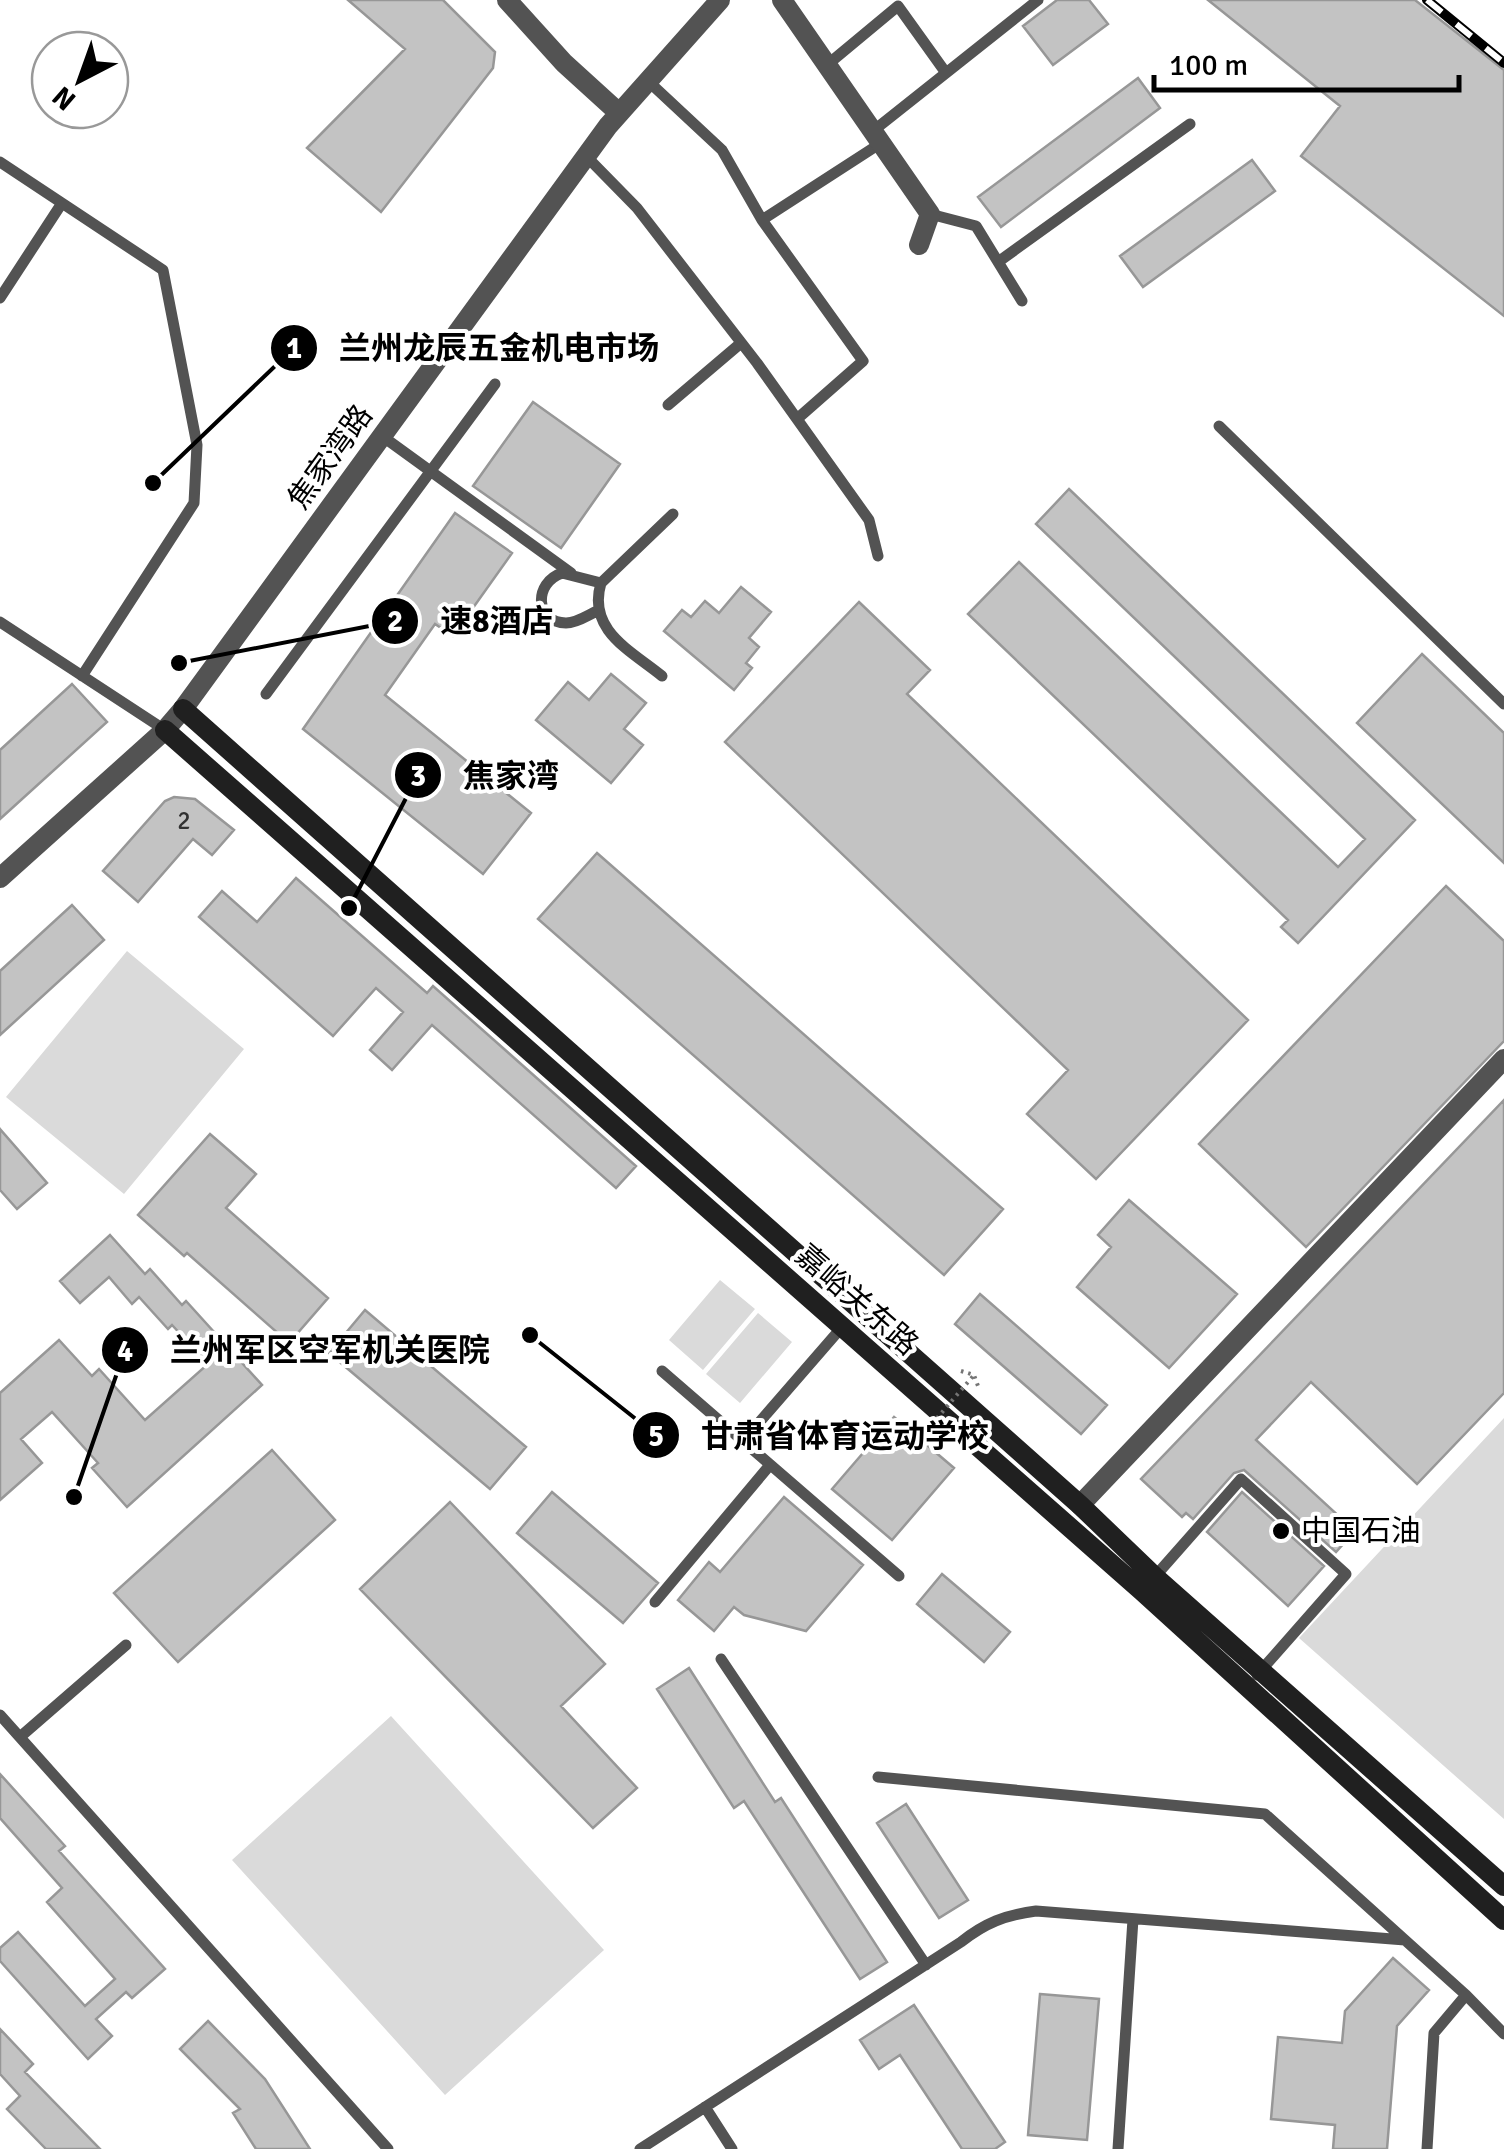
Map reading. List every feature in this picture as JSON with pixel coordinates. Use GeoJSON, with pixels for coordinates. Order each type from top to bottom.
{"type":"FeatureCollection","features":[{"type":"Feature","properties":{"kind":"main road","name":"嘉峪关东路"},"geometry":{"type":"LineString","coordinates":[[183,709],[1080,1504],[1149,1584]]}},
{"type":"Feature","properties":{"kind":"main road","name":"嘉峪关东路"},"geometry":{"type":"LineString","coordinates":[[165,730],[842,1327],[1504,1886]]}},
{"type":"Feature","properties":{"kind":"main road","name":"嘉峪关东路"},"geometry":{"type":"LineString","coordinates":[[1254,1678],[1504,1920]]}},
{"type":"Feature","properties":{"kind":"street"},"geometry":{"type":"LineString","coordinates":[[507,0],[564,63],[619,113]]}},
{"type":"Feature","properties":{"kind":"street","name":"焦家湾路"},"geometry":{"type":"LineString","coordinates":[[0,878],[165,730],[183,709],[586,156],[720,0]]}},
{"type":"Feature","properties":{"kind":"street"},"geometry":{"type":"LineString","coordinates":[[782,0],[930,214],[919,246]]}},
{"type":"Feature","properties":{"kind":"street"},"geometry":{"type":"LineString","coordinates":[[1080,1504],[1504,1060]]}},
{"type":"Feature","properties":{"kind":"lane"},"geometry":{"type":"LineString","coordinates":[[762,220],[877,137],[946,72],[1031,2]]}},
{"type":"Feature","properties":{"kind":"lane"},"geometry":{"type":"LineString","coordinates":[[828,65],[898,6],[946,72]]}},
{"type":"Feature","properties":{"kind":"lane"},"geometry":{"type":"LineString","coordinates":[[648,81],[722,150],[762,220],[863,361],[797,419]]}},
{"type":"Feature","properties":{"kind":"lane"},"geometry":{"type":"LineString","coordinates":[[998,262],[1190,124]]}},
{"type":"Feature","properties":{"kind":"lane"},"geometry":{"type":"LineString","coordinates":[[586,156],[637,208],[797,419],[869,520],[878,556]]}},
{"type":"Feature","properties":{"kind":"lane"},"geometry":{"type":"LineString","coordinates":[[0,162],[164,270],[197,446],[194,503],[82,676]]}},
{"type":"Feature","properties":{"kind":"lane"},"geometry":{"type":"LineString","coordinates":[[0,298],[62,203]]}},
{"type":"Feature","properties":{"kind":"lane"},"geometry":{"type":"LineString","coordinates":[[930,214],[976,226],[1022,301]]}},
{"type":"Feature","properties":{"kind":"lane"},"geometry":{"type":"LineString","coordinates":[[668,405],[741,343]]}},
{"type":"Feature","properties":{"kind":"lane"},"geometry":{"type":"LineString","coordinates":[[266,694],[495,384]]}},
{"type":"Feature","properties":{"kind":"lane"},"geometry":{"type":"LineString","coordinates":[[1219,426],[1504,704]]}},
{"type":"Feature","properties":{"kind":"lane"},"geometry":{"type":"LineString","coordinates":[[382,436],[570,573]]}},
{"type":"Feature","properties":{"kind":"lane"},"geometry":{"type":"LineString","coordinates":[[662,676],[612,637],[597,612],[601,583],[673,514]]}},
{"type":"Feature","properties":{"kind":"lane"},"geometry":{"type":"LineString","coordinates":[[597,612],[558,622],[545,611],[541,596],[548,580],[562,573],[601,583]]}},
{"type":"Feature","properties":{"kind":"lane"},"geometry":{"type":"LineString","coordinates":[[0,622],[165,730]]}},
{"type":"Feature","properties":{"kind":"lane"},"geometry":{"type":"LineString","coordinates":[[743,1441],[842,1327]]}},
{"type":"Feature","properties":{"kind":"lane"},"geometry":{"type":"LineString","coordinates":[[662,1371],[898,1576]]}},
{"type":"Feature","properties":{"kind":"lane"},"geometry":{"type":"LineString","coordinates":[[654,1602],[770,1465]]}},
{"type":"Feature","properties":{"kind":"lane"},"geometry":{"type":"LineString","coordinates":[[1149,1584],[1241,1480],[1254,1491],[1346,1574],[1254,1678]]}},
{"type":"Feature","properties":{"kind":"lane"},"geometry":{"type":"LineString","coordinates":[[20,1738],[126,1645]]}},
{"type":"Feature","properties":{"kind":"lane"},"geometry":{"type":"LineString","coordinates":[[721,1659],[926,1965]]}},
{"type":"Feature","properties":{"kind":"lane"},"geometry":{"type":"LineString","coordinates":[[0,1715],[388,2149]]}},
{"type":"Feature","properties":{"kind":"lane"},"geometry":{"type":"LineString","coordinates":[[878,1777],[1266,1814],[1504,2034]]}},
{"type":"Feature","properties":{"kind":"lane"},"geometry":{"type":"LineString","coordinates":[[640,2149],[983,1925],[1008,1914],[1036,1911],[1405,1940]]}},
{"type":"Feature","properties":{"kind":"lane"},"geometry":{"type":"LineString","coordinates":[[1118,2149],[1133,1919]]}},
{"type":"Feature","properties":{"kind":"lane"},"geometry":{"type":"LineString","coordinates":[[1427,2149],[1434,2033],[1466,1995]]}},
{"type":"Feature","properties":{"kind":"lane"},"geometry":{"type":"LineString","coordinates":[[705,2107],[732,2149]]}},
{"type":"Feature","properties":{"kind":"path"},"geometry":{"type":"LineString","coordinates":[[932,1424],[974,1376]]}},
{"type":"Feature","properties":{"kind":"shaded area"},"geometry":{"type":"Polygon","coordinates":[[[127,951],[244,1049],[124,1194],[6,1097],[127,951]]]}},
{"type":"Feature","properties":{"kind":"shaded area"},"geometry":{"type":"Polygon","coordinates":[[[720,1280],[755,1309],[703,1370],[669,1340],[720,1280]]]}},
{"type":"Feature","properties":{"kind":"shaded area"},"geometry":{"type":"Polygon","coordinates":[[[758,1313],[792,1342],[740,1403],[706,1374],[758,1313]]]}},
{"type":"Feature","properties":{"kind":"shaded area"},"geometry":{"type":"Polygon","coordinates":[[[1504,1418],[1504,1819],[1299,1638],[1504,1418]]]}},
{"type":"Feature","properties":{"kind":"shaded area"},"geometry":{"type":"Polygon","coordinates":[[[391,1716],[604,1950],[445,2095],[232,1860],[391,1716]]]}},
{"type":"Feature","properties":{"kind":"building"},"geometry":{"type":"Polygon","coordinates":[[[348,0],[443,0],[495,52],[493,68],[381,212],[307,148],[405,49],[348,0]]]}},
{"type":"Feature","properties":{"kind":"building"},"geometry":{"type":"Polygon","coordinates":[[[1057,0],[1089,0],[1108,24],[1053,65],[1023,26],[1057,0]]]}},
{"type":"Feature","properties":{"kind":"building"},"geometry":{"type":"Polygon","coordinates":[[[1208,0],[1415,0],[1504,70],[1504,316],[1301,156],[1340,106],[1208,0]]]}},
{"type":"Feature","properties":{"kind":"building"},"geometry":{"type":"Polygon","coordinates":[[[1138,78],[1160,108],[1001,227],[978,197],[1138,78]]]}},
{"type":"Feature","properties":{"kind":"building"},"geometry":{"type":"Polygon","coordinates":[[[1252,160],[1275,191],[1143,287],[1120,256],[1252,160]]]}},
{"type":"Feature","properties":{"kind":"building"},"geometry":{"type":"Polygon","coordinates":[[[533,402],[620,464],[561,548],[473,486],[533,402]]]}},
{"type":"Feature","properties":{"kind":"building"},"geometry":{"type":"Polygon","coordinates":[[[1069,489],[1415,820],[1298,943],[1281,927],[1288,920],[968,614],[1019,562],[1338,867],[1365,839],[1036,524],[1069,489]]]}},
{"type":"Feature","properties":{"kind":"building"},"geometry":{"type":"Polygon","coordinates":[[[455,513],[512,553],[453,636],[435,624],[385,695],[531,813],[483,874],[303,729],[455,513]]]}},
{"type":"Feature","properties":{"kind":"building"},"geometry":{"type":"Polygon","coordinates":[[[741,587],[771,612],[749,638],[759,647],[746,663],[752,668],[734,690],[664,631],[682,610],[691,617],[705,601],[719,613],[741,587]]]}},
{"type":"Feature","properties":{"kind":"building"},"geometry":{"type":"Polygon","coordinates":[[[859,602],[930,670],[907,694],[1248,1020],[1096,1179],[1027,1114],[1068,1070],[725,742],[859,602]]]}},
{"type":"Feature","properties":{"kind":"building"},"geometry":{"type":"Polygon","coordinates":[[[1422,654],[1504,733],[1504,863],[1357,723],[1422,654]]]}},
{"type":"Feature","properties":{"kind":"building"},"geometry":{"type":"Polygon","coordinates":[[[611,674],[646,703],[624,729],[643,745],[611,783],[536,720],[568,682],[589,700],[611,674]]]}},
{"type":"Feature","properties":{"kind":"building"},"geometry":{"type":"Polygon","coordinates":[[[72,684],[107,722],[0,819],[0,750],[72,684]]]}},
{"type":"Feature","properties":{"kind":"building"},"geometry":{"type":"Polygon","coordinates":[[[174,797],[195,799],[234,830],[212,855],[193,839],[138,902],[103,871],[165,801],[174,797]]]}},
{"type":"Feature","properties":{"kind":"building"},"geometry":{"type":"Polygon","coordinates":[[[597,853],[1003,1209],[944,1275],[538,919],[597,853]]]}},
{"type":"Feature","properties":{"kind":"building"},"geometry":{"type":"Polygon","coordinates":[[[296,878],[427,993],[433,986],[636,1166],[616,1188],[432,1025],[392,1070],[370,1050],[403,1012],[376,988],[333,1036],[199,917],[222,891],[257,922],[296,878]]]}},
{"type":"Feature","properties":{"kind":"building"},"geometry":{"type":"Polygon","coordinates":[[[1446,886],[1504,941],[1504,1041],[1306,1247],[1199,1144],[1446,886]]]}},
{"type":"Feature","properties":{"kind":"building"},"geometry":{"type":"Polygon","coordinates":[[[72,905],[104,940],[0,1035],[0,971],[72,905]]]}},
{"type":"Feature","properties":{"kind":"building"},"geometry":{"type":"Polygon","coordinates":[[[1504,1100],[1504,1393],[1417,1484],[1311,1382],[1256,1440],[1355,1531],[1336,1552],[1244,1470],[1234,1473],[1193,1519],[1186,1513],[1182,1517],[1141,1479],[1504,1100]]]}},
{"type":"Feature","properties":{"kind":"building"},"geometry":{"type":"Polygon","coordinates":[[[0,1129],[47,1183],[17,1209],[0,1190],[0,1129]]]}},
{"type":"Feature","properties":{"kind":"building"},"geometry":{"type":"Polygon","coordinates":[[[210,1134],[256,1174],[226,1208],[328,1298],[289,1343],[138,1215],[210,1134]]]}},
{"type":"Feature","properties":{"kind":"building"},"geometry":{"type":"Polygon","coordinates":[[[1129,1200],[1237,1294],[1169,1368],[1077,1287],[1111,1247],[1098,1235],[1129,1200]]]}},
{"type":"Feature","properties":{"kind":"building"},"geometry":{"type":"Polygon","coordinates":[[[110,1235],[145,1274],[150,1269],[182,1305],[186,1301],[262,1385],[127,1507],[92,1468],[98,1463],[52,1412],[21,1439],[42,1463],[0,1500],[0,1393],[59,1340],[92,1376],[99,1369],[145,1420],[208,1364],[172,1325],[168,1329],[139,1297],[132,1304],[109,1277],[80,1303],[60,1281],[110,1235]]]}},
{"type":"Feature","properties":{"kind":"building"},"geometry":{"type":"Polygon","coordinates":[[[980,1294],[1107,1405],[1081,1434],[955,1324],[980,1294]]]}},
{"type":"Feature","properties":{"kind":"building"},"geometry":{"type":"Polygon","coordinates":[[[365,1310],[526,1447],[490,1489],[329,1353],[365,1310]]]}},
{"type":"Feature","properties":{"kind":"building"},"geometry":{"type":"Polygon","coordinates":[[[894,1417],[954,1468],[892,1540],[832,1489],[894,1417]]]}},
{"type":"Feature","properties":{"kind":"building"},"geometry":{"type":"Polygon","coordinates":[[[272,1450],[335,1520],[178,1662],[114,1593],[272,1450]]]}},
{"type":"Feature","properties":{"kind":"building"},"geometry":{"type":"Polygon","coordinates":[[[552,1492],[658,1583],[623,1623],[517,1533],[552,1492]]]}},
{"type":"Feature","properties":{"kind":"building"},"geometry":{"type":"Polygon","coordinates":[[[1242,1492],[1324,1566],[1288,1606],[1207,1532],[1242,1492]]]}},
{"type":"Feature","properties":{"kind":"building"},"geometry":{"type":"Polygon","coordinates":[[[784,1497],[863,1565],[806,1631],[744,1615],[734,1607],[714,1631],[678,1600],[709,1562],[720,1572],[784,1497]]]}},
{"type":"Feature","properties":{"kind":"building"},"geometry":{"type":"Polygon","coordinates":[[[450,1502],[605,1664],[561,1706],[637,1788],[593,1828],[360,1589],[450,1502]]]}},
{"type":"Feature","properties":{"kind":"building"},"geometry":{"type":"Polygon","coordinates":[[[942,1574],[1010,1632],[984,1662],[917,1604],[942,1574]]]}},
{"type":"Feature","properties":{"kind":"building"},"geometry":{"type":"Polygon","coordinates":[[[689,1668],[775,1802],[781,1798],[887,1962],[860,1979],[744,1801],[734,1808],[657,1689],[689,1668]]]}},
{"type":"Feature","properties":{"kind":"building"},"geometry":{"type":"Polygon","coordinates":[[[0,1774],[65,1846],[59,1851],[165,1969],[132,1998],[126,1992],[96,2019],[112,2036],[88,2059],[0,1961],[0,1948],[18,1932],[85,2006],[115,1979],[47,1902],[62,1888],[0,1818],[0,1774]]]}},
{"type":"Feature","properties":{"kind":"building"},"geometry":{"type":"Polygon","coordinates":[[[906,1804],[968,1900],[939,1918],[877,1823],[906,1804]]]}},
{"type":"Feature","properties":{"kind":"building"},"geometry":{"type":"Polygon","coordinates":[[[1393,1958],[1429,1990],[1397,2026],[1387,2149],[1333,2149],[1335,2125],[1271,2119],[1278,2037],[1342,2043],[1345,2011],[1393,1958]]]}},
{"type":"Feature","properties":{"kind":"building"},"geometry":{"type":"Polygon","coordinates":[[[1040,1994],[1099,1999],[1087,2140],[1028,2135],[1040,1994]]]}},
{"type":"Feature","properties":{"kind":"building"},"geometry":{"type":"Polygon","coordinates":[[[914,2005],[1005,2142],[995,2149],[962,2149],[900,2055],[879,2069],[860,2040],[914,2005]]]}},
{"type":"Feature","properties":{"kind":"building"},"geometry":{"type":"Polygon","coordinates":[[[208,2021],[265,2079],[310,2149],[256,2149],[233,2113],[240,2109],[180,2049],[208,2021]]]}},
{"type":"Feature","properties":{"kind":"building"},"geometry":{"type":"Polygon","coordinates":[[[0,2029],[33,2064],[25,2072],[100,2149],[46,2149],[7,2109],[20,2096],[0,2074],[0,2029]]]}},
{"type":"Feature","properties":{"kind":"railway"},"geometry":{"type":"LineString","coordinates":[[1427,0],[1504,63]]}},
{"type":"Feature","properties":{"kind":"place","name":"兰州龙辰五金机电市场"},"geometry":{"type":"Point","coordinates":[153,483]}},
{"type":"Feature","properties":{"kind":"place","name":"速8酒店"},"geometry":{"type":"Point","coordinates":[179,663]}},
{"type":"Feature","properties":{"kind":"place","name":"焦家湾"},"geometry":{"type":"Point","coordinates":[349,908]}},
{"type":"Feature","properties":{"kind":"place","name":"甘肃省体育运动学校"},"geometry":{"type":"Point","coordinates":[530,1335]}},
{"type":"Feature","properties":{"kind":"place","name":"兰州军区空军机关医院"},"geometry":{"type":"Point","coordinates":[74,1497]}},
{"type":"Feature","properties":{"kind":"place","name":"中国石油"},"geometry":{"type":"Point","coordinates":[1281,1531]}}]}
